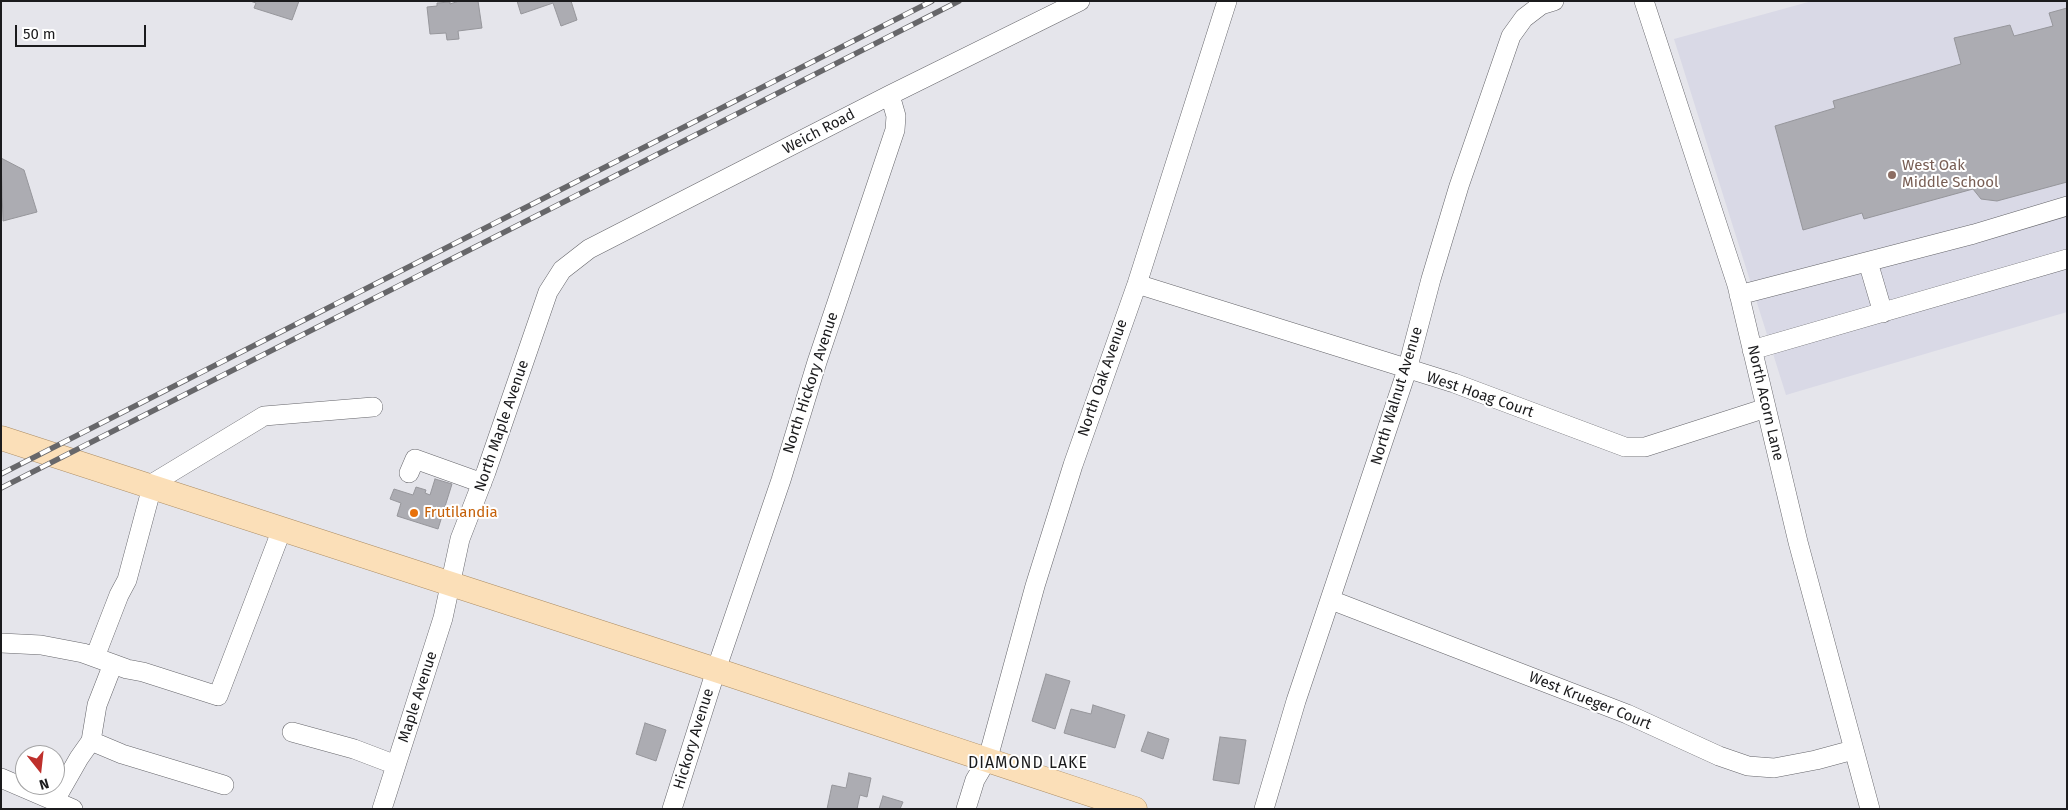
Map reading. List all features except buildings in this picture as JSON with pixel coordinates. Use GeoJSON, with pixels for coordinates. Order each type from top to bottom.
{"type":"FeatureCollection","features":[{"type":"Feature","properties":{"kind":"main road"},"geometry":{"type":"LineString","coordinates":[[1,438],[988,758],[1135,809]]}},
{"type":"Feature","properties":{"kind":"street","name":"Weich Road"},"geometry":{"type":"LineString","coordinates":[[562,270],[589,249],[890,95],[1080,1]]}},
{"type":"Feature","properties":{"kind":"street","name":"North Oak Avenue"},"geometry":{"type":"LineString","coordinates":[[966,809],[975,780],[988,758],[1035,586],[1073,465],[1137,284],[1227,1]]}},
{"type":"Feature","properties":{"kind":"street","name":"North Walnut Avenue"},"geometry":{"type":"LineString","coordinates":[[1264,809],[1296,701],[1407,370],[1430,279],[1459,186],[1511,36],[1524,18],[1541,5],[1554,1]]}},
{"type":"Feature","properties":{"kind":"street","name":"North Acorn Lane"},"geometry":{"type":"LineString","coordinates":[[1644,1],[1739,295],[1798,542],[1870,809]]}},
{"type":"Feature","properties":{"kind":"street","name":"North Hickory Avenue"},"geometry":{"type":"LineString","coordinates":[[716,670],[895,130],[896,116],[890,95]]}},
{"type":"Feature","properties":{"kind":"street"},"geometry":{"type":"LineString","coordinates":[[1739,295],[1868,262],[2067,206]]}},
{"type":"Feature","properties":{"kind":"street"},"geometry":{"type":"LineString","coordinates":[[1752,350],[2067,259]]}},
{"type":"Feature","properties":{"kind":"street"},"geometry":{"type":"LineString","coordinates":[[1868,262],[1883,312]]}},
{"type":"Feature","properties":{"kind":"street","name":"North Maple Avenue"},"geometry":{"type":"LineString","coordinates":[[452,585],[460,540],[482,483],[548,292],[562,270]]}},
{"type":"Feature","properties":{"kind":"street","name":"West Hoag Court"},"geometry":{"type":"LineString","coordinates":[[1137,284],[1407,370],[1454,383],[1625,447],[1645,447],[1766,408]]}},
{"type":"Feature","properties":{"kind":"street"},"geometry":{"type":"LineString","coordinates":[[55,800],[91,741],[97,704],[104,682],[104,661],[119,595],[128,580],[149,498],[150,485],[264,416],[373,408]]}},
{"type":"Feature","properties":{"kind":"street"},"geometry":{"type":"LineString","coordinates":[[409,472],[415,459],[482,483]]}},
{"type":"Feature","properties":{"kind":"street"},"geometry":{"type":"LineString","coordinates":[[1,642],[41,645],[104,661],[218,696],[282,529]]}},
{"type":"Feature","properties":{"kind":"street","name":"Maple Avenue"},"geometry":{"type":"LineString","coordinates":[[382,809],[452,585]]}},
{"type":"Feature","properties":{"kind":"street","name":"West Krueger Court"},"geometry":{"type":"LineString","coordinates":[[1331,600],[1627,714],[1719,756],[1748,766],[1774,768],[1816,760],[1853,750]]}},
{"type":"Feature","properties":{"kind":"street","name":"Hickory Avenue"},"geometry":{"type":"LineString","coordinates":[[672,809],[716,670]]}},
{"type":"Feature","properties":{"kind":"street"},"geometry":{"type":"LineString","coordinates":[[292,732],[354,749],[396,765]]}},
{"type":"Feature","properties":{"kind":"street"},"geometry":{"type":"LineString","coordinates":[[91,741],[122,754],[224,785]]}},
{"type":"Feature","properties":{"kind":"street"},"geometry":{"type":"LineString","coordinates":[[1,778],[73,809]]}},
{"type":"Feature","properties":{"kind":"shaded area","name":"West Oak Middle School"},"geometry":{"type":"Polygon","coordinates":[[[1812,1],[2067,1],[2067,312],[1786,395],[1674,39],[1812,1]]]}},
{"type":"Feature","properties":{"kind":"railway"},"geometry":{"type":"LineString","coordinates":[[1,474],[932,1]]}},
{"type":"Feature","properties":{"kind":"railway"},"geometry":{"type":"LineString","coordinates":[[1,488],[959,1]]}},
{"type":"Feature","properties":{"kind":"place","name":"West Oak Middle School"},"geometry":{"type":"Point","coordinates":[1892,175]}},
{"type":"Feature","properties":{"kind":"place","name":"Frutilandia"},"geometry":{"type":"Point","coordinates":[414,513]}},
{"type":"Feature","properties":{"kind":"district","name":"DIAMOND LAKE"},"geometry":{"type":"Point","coordinates":[1028,764]}}]}
